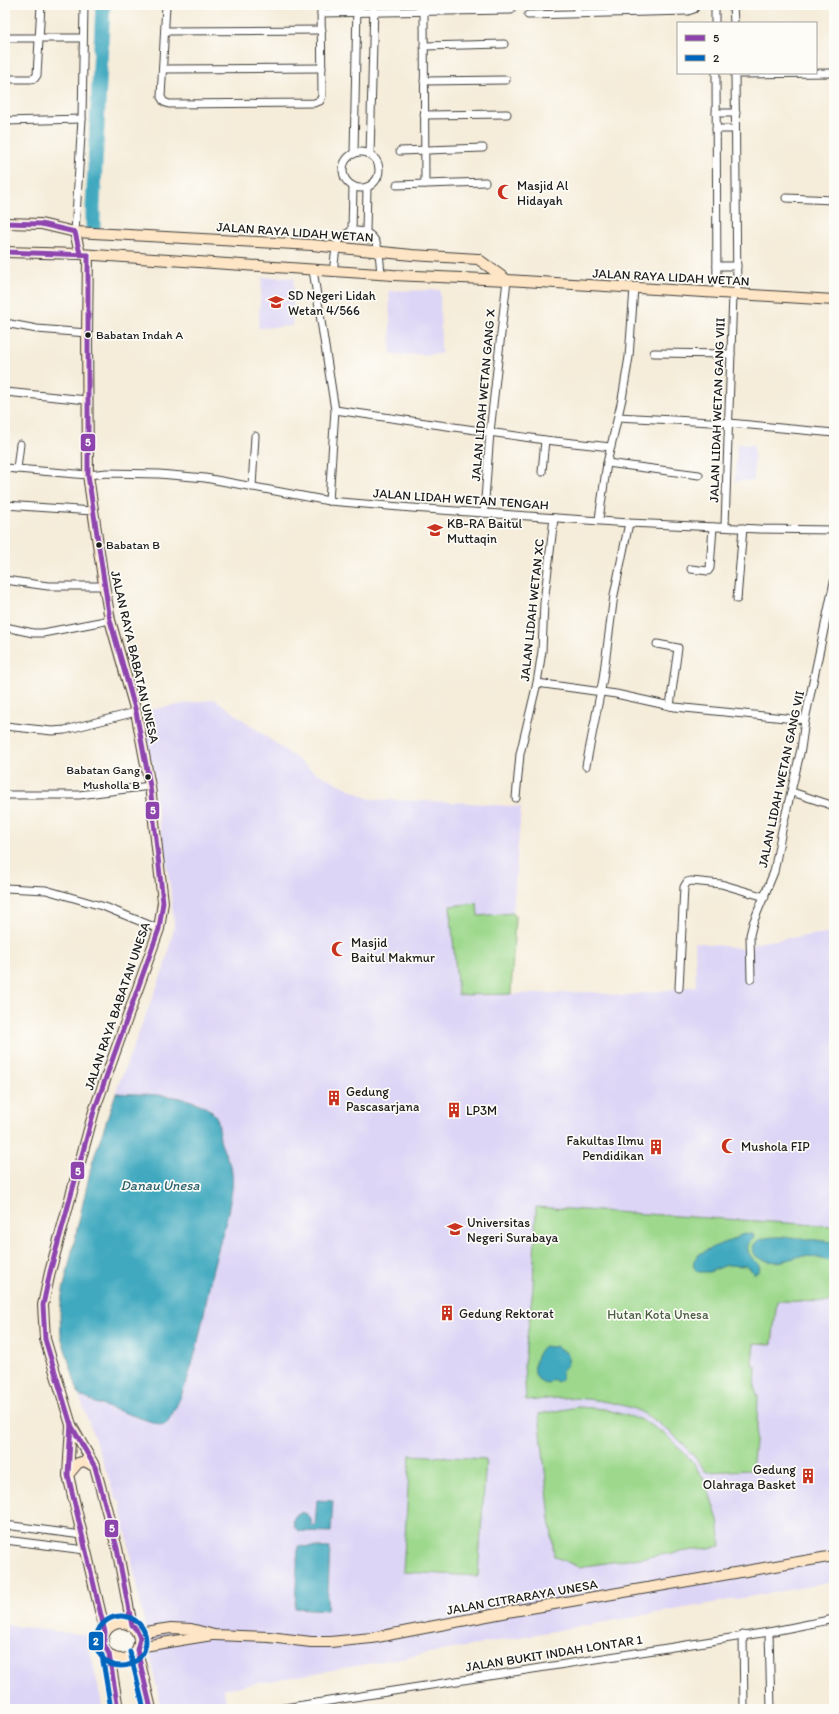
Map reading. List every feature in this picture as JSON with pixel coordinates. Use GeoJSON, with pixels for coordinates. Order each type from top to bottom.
{"type":"FeatureCollection","features":[{"type":"Feature","properties":{"kind":"main road","name":"JALAN RAYA LIDAH WETAN"},"geometry":{"type":"LineString","coordinates":[[5,223],[41,224],[75,232],[162,235],[337,246],[412,255],[478,259],[507,280]]}},
{"type":"Feature","properties":{"kind":"main road","name":"JALAN RAYA BABATAN UNESA"},"geometry":{"type":"LineString","coordinates":[[71,1425],[44,1339],[43,1305],[50,1272],[94,1112],[159,929],[163,902],[150,786],[136,712],[110,620],[88,475],[87,333],[84,255],[75,232]]}},
{"type":"Feature","properties":{"kind":"main road","name":"JALAN RAYA LIDAH WETAN"},"geometry":{"type":"LineString","coordinates":[[5,252],[84,255],[381,275],[507,280],[834,300]]}},
{"type":"Feature","properties":{"kind":"main road"},"geometry":{"type":"LineString","coordinates":[[71,1425],[95,1467],[134,1625],[140,1638],[138,1649],[151,1709]]}},
{"type":"Feature","properties":{"kind":"main road"},"geometry":{"type":"LineString","coordinates":[[71,1425],[68,1475],[104,1627],[103,1642],[106,1651],[119,1659],[129,1657],[138,1649]]}},
{"type":"Feature","properties":{"kind":"main road"},"geometry":{"type":"LineString","coordinates":[[68,1475],[78,1463],[85,1461],[95,1467]]}},
{"type":"Feature","properties":{"kind":"main road","name":"JALAN CITRARAYA UNESA"},"geometry":{"type":"LineString","coordinates":[[134,1625],[191,1629],[214,1635],[269,1637],[330,1642],[372,1638],[513,1611],[834,1556]]}},
{"type":"Feature","properties":{"kind":"main road"},"geometry":{"type":"LineString","coordinates":[[104,1627],[109,1627],[120,1622],[134,1625]]}},
{"type":"Feature","properties":{"kind":"main road","name":"JALAN CITRARAYA UNESA"},"geometry":{"type":"LineString","coordinates":[[138,1649],[214,1635]]}},
{"type":"Feature","properties":{"kind":"main road"},"geometry":{"type":"LineString","coordinates":[[109,1654],[118,1709]]}},
{"type":"Feature","properties":{"kind":"street"},"geometry":{"type":"LineString","coordinates":[[5,79],[35,78],[37,75],[41,5]]}},
{"type":"Feature","properties":{"kind":"street"},"geometry":{"type":"LineString","coordinates":[[75,232],[82,119],[84,5]]}},
{"type":"Feature","properties":{"kind":"street"},"geometry":{"type":"LineString","coordinates":[[166,5],[161,97],[164,102],[168,104],[320,101],[322,96],[321,5]]}},
{"type":"Feature","properties":{"kind":"street"},"geometry":{"type":"LineString","coordinates":[[576,13],[577,5]]}},
{"type":"Feature","properties":{"kind":"street"},"geometry":{"type":"LineString","coordinates":[[528,15],[688,11],[694,9],[697,5]]}},
{"type":"Feature","properties":{"kind":"street"},"geometry":{"type":"LineString","coordinates":[[715,5],[715,22]]}},
{"type":"Feature","properties":{"kind":"street"},"geometry":{"type":"LineString","coordinates":[[733,5],[734,22]]}},
{"type":"Feature","properties":{"kind":"street"},"geometry":{"type":"LineString","coordinates":[[321,13],[357,9],[424,12],[511,10]]}},
{"type":"Feature","properties":{"kind":"street"},"geometry":{"type":"LineString","coordinates":[[354,154],[357,9]]}},
{"type":"Feature","properties":{"kind":"street"},"geometry":{"type":"LineString","coordinates":[[370,154],[374,9]]}},
{"type":"Feature","properties":{"kind":"street"},"geometry":{"type":"LineString","coordinates":[[424,12],[425,184]]}},
{"type":"Feature","properties":{"kind":"street"},"geometry":{"type":"LineString","coordinates":[[165,31],[322,30]]}},
{"type":"Feature","properties":{"kind":"street"},"geometry":{"type":"LineString","coordinates":[[5,38],[83,38]]}},
{"type":"Feature","properties":{"kind":"street"},"geometry":{"type":"LineString","coordinates":[[424,46],[504,44]]}},
{"type":"Feature","properties":{"kind":"street"},"geometry":{"type":"LineString","coordinates":[[163,69],[322,68]]}},
{"type":"Feature","properties":{"kind":"street"},"geometry":{"type":"LineString","coordinates":[[817,73],[834,73]]}},
{"type":"Feature","properties":{"kind":"street"},"geometry":{"type":"LineString","coordinates":[[716,74],[717,294]]}},
{"type":"Feature","properties":{"kind":"street","name":"JALAN LIDAH WETAN GANG VIII"},"geometry":{"type":"LineString","coordinates":[[725,526],[731,354],[737,266],[735,74]]}},
{"type":"Feature","properties":{"kind":"street"},"geometry":{"type":"LineString","coordinates":[[424,81],[506,80]]}},
{"type":"Feature","properties":{"kind":"street"},"geometry":{"type":"LineString","coordinates":[[716,113],[736,113]]}},
{"type":"Feature","properties":{"kind":"street"},"geometry":{"type":"LineString","coordinates":[[424,115],[507,114]]}},
{"type":"Feature","properties":{"kind":"street"},"geometry":{"type":"LineString","coordinates":[[5,121],[82,119]]}},
{"type":"Feature","properties":{"kind":"street"},"geometry":{"type":"LineString","coordinates":[[716,129],[735,129]]}},
{"type":"Feature","properties":{"kind":"street"},"geometry":{"type":"LineString","coordinates":[[400,150],[483,148]]}},
{"type":"Feature","properties":{"kind":"street"},"geometry":{"type":"LineString","coordinates":[[362,152],[370,154],[375,159],[379,172],[373,184],[360,188],[353,186],[347,181],[344,174],[344,166],[347,159],[354,154],[362,152]]}},
{"type":"Feature","properties":{"kind":"street"},"geometry":{"type":"LineString","coordinates":[[397,185],[485,182]]}},
{"type":"Feature","properties":{"kind":"street"},"geometry":{"type":"LineString","coordinates":[[352,231],[353,186]]}},
{"type":"Feature","properties":{"kind":"street"},"geometry":{"type":"LineString","coordinates":[[366,232],[367,187]]}},
{"type":"Feature","properties":{"kind":"street"},"geometry":{"type":"LineString","coordinates":[[786,198],[834,200]]}},
{"type":"Feature","properties":{"kind":"street"},"geometry":{"type":"LineString","coordinates":[[333,272],[337,246],[340,239],[352,231],[366,232],[374,239],[379,251],[381,275]]}},
{"type":"Feature","properties":{"kind":"street"},"geometry":{"type":"LineString","coordinates":[[718,266],[737,266]]}},
{"type":"Feature","properties":{"kind":"street"},"geometry":{"type":"LineString","coordinates":[[313,270],[335,410],[329,501]]}},
{"type":"Feature","properties":{"kind":"street","name":"JALAN LIDAH WETAN GANG X"},"geometry":{"type":"LineString","coordinates":[[484,513],[490,432],[507,280]]}},
{"type":"Feature","properties":{"kind":"street"},"geometry":{"type":"LineString","coordinates":[[599,520],[608,463],[629,357],[634,288]]}},
{"type":"Feature","properties":{"kind":"street"},"geometry":{"type":"LineString","coordinates":[[5,323],[37,329],[87,333]]}},
{"type":"Feature","properties":{"kind":"street"},"geometry":{"type":"LineString","coordinates":[[654,353],[731,354]]}},
{"type":"Feature","properties":{"kind":"street"},"geometry":{"type":"LineString","coordinates":[[5,392],[87,400]]}},
{"type":"Feature","properties":{"kind":"street"},"geometry":{"type":"LineString","coordinates":[[335,410],[545,440],[611,447]]}},
{"type":"Feature","properties":{"kind":"street"},"geometry":{"type":"LineString","coordinates":[[618,417],[729,423],[834,433]]}},
{"type":"Feature","properties":{"kind":"street"},"geometry":{"type":"LineString","coordinates":[[252,487],[255,436]]}},
{"type":"Feature","properties":{"kind":"street"},"geometry":{"type":"LineString","coordinates":[[542,472],[545,440]]}},
{"type":"Feature","properties":{"kind":"street"},"geometry":{"type":"LineString","coordinates":[[17,469],[20,444]]}},
{"type":"Feature","properties":{"kind":"street"},"geometry":{"type":"LineString","coordinates":[[608,463],[699,475]]}},
{"type":"Feature","properties":{"kind":"street","name":"JALAN LIDAH WETAN TENGAH"},"geometry":{"type":"LineString","coordinates":[[5,468],[88,475],[107,473],[160,474],[205,478],[329,501],[484,513],[629,523],[834,530]]}},
{"type":"Feature","properties":{"kind":"street"},"geometry":{"type":"LineString","coordinates":[[5,505],[94,511]]}},
{"type":"Feature","properties":{"kind":"street","name":"JALAN LIDAH WETAN XC"},"geometry":{"type":"LineString","coordinates":[[516,798],[520,754],[537,683],[544,628],[544,603],[554,518]]}},
{"type":"Feature","properties":{"kind":"street"},"geometry":{"type":"LineString","coordinates":[[586,766],[600,692],[614,595],[629,523]]}},
{"type":"Feature","properties":{"kind":"street"},"geometry":{"type":"LineString","coordinates":[[691,569],[708,571],[710,568],[713,527]]}},
{"type":"Feature","properties":{"kind":"street"},"geometry":{"type":"LineString","coordinates":[[737,599],[742,528]]}},
{"type":"Feature","properties":{"kind":"street"},"geometry":{"type":"LineString","coordinates":[[5,580],[48,586],[104,586]]}},
{"type":"Feature","properties":{"kind":"street","name":"JALAN LIDAH WETAN GANG VII"},"geometry":{"type":"LineString","coordinates":[[751,979],[750,935],[753,923],[774,872],[801,749],[805,720],[834,582]]}},
{"type":"Feature","properties":{"kind":"street"},"geometry":{"type":"LineString","coordinates":[[5,627],[33,633],[43,633],[110,620]]}},
{"type":"Feature","properties":{"kind":"street"},"geometry":{"type":"LineString","coordinates":[[657,644],[678,648],[670,706]]}},
{"type":"Feature","properties":{"kind":"street"},"geometry":{"type":"LineString","coordinates":[[537,683],[600,692],[670,706],[805,720]]}},
{"type":"Feature","properties":{"kind":"street"},"geometry":{"type":"LineString","coordinates":[[5,726],[52,731],[65,730],[136,712]]}},
{"type":"Feature","properties":{"kind":"street"},"geometry":{"type":"LineString","coordinates":[[5,795],[79,795],[150,786]]}},
{"type":"Feature","properties":{"kind":"street"},"geometry":{"type":"LineString","coordinates":[[792,792],[834,806]]}},
{"type":"Feature","properties":{"kind":"street"},"geometry":{"type":"LineString","coordinates":[[679,988],[684,886],[687,882],[691,881],[721,884],[764,897]]}},
{"type":"Feature","properties":{"kind":"street"},"geometry":{"type":"LineString","coordinates":[[5,888],[46,890],[105,907],[159,929]]}},
{"type":"Feature","properties":{"kind":"street"},"geometry":{"type":"LineString","coordinates":[[5,1525],[82,1535]]}},
{"type":"Feature","properties":{"kind":"street"},"geometry":{"type":"LineString","coordinates":[[5,1540],[85,1550]]}},
{"type":"Feature","properties":{"kind":"street","name":"JALAN BUKIT INDAH LONTAR 1"},"geometry":{"type":"LineString","coordinates":[[278,1709],[769,1632],[834,1620]]}},
{"type":"Feature","properties":{"kind":"street"},"geometry":{"type":"LineString","coordinates":[[769,1632],[771,1709]]}},
{"type":"Feature","properties":{"kind":"street"},"geometry":{"type":"LineString","coordinates":[[743,1635],[744,1709]]}},
{"type":"Feature","properties":{"kind":"shaded area","name":"SD Negeri Lidah Wetan 4/566"},"geometry":{"type":"Polygon","coordinates":[[[262,277],[294,278],[292,326],[258,328],[262,277]]]}},
{"type":"Feature","properties":{"kind":"shaded area"},"geometry":{"type":"Polygon","coordinates":[[[440,290],[441,354],[391,355],[389,291],[440,290]]]}},
{"type":"Feature","properties":{"kind":"shaded area"},"geometry":{"type":"Polygon","coordinates":[[[737,444],[754,445],[754,481],[735,481],[737,444]]]}},
{"type":"Feature","properties":{"kind":"shaded area","name":"Universitas Negeri Surabaya"},"geometry":{"type":"Polygon","coordinates":[[[215,699],[313,771],[370,799],[471,803],[521,807],[513,913],[478,916],[458,995],[592,992],[622,996],[696,986],[695,942],[752,950],[754,943],[834,932],[834,1582],[224,1689],[227,1709],[161,1709],[120,1501],[115,1496],[79,1395],[61,1336],[60,1314],[62,1295],[92,1163],[117,1088],[165,966],[174,927],[171,892],[141,711],[215,699]]]}},
{"type":"Feature","properties":{"kind":"shaded area"},"geometry":{"type":"Polygon","coordinates":[[[5,1625],[87,1635],[103,1709],[5,1709],[5,1625]]]}},
{"type":"Feature","properties":{"kind":"green space"},"geometry":{"type":"Polygon","coordinates":[[[477,903],[478,916],[513,913],[515,916],[511,994],[458,995],[450,906],[477,903]]]}},
{"type":"Feature","properties":{"kind":"green space","name":"Hutan Kota Unesa"},"geometry":{"type":"Polygon","coordinates":[[[536,1207],[834,1226],[834,1302],[777,1301],[772,1344],[754,1343],[752,1365],[756,1366],[755,1389],[758,1397],[757,1425],[752,1470],[706,1472],[693,1454],[669,1431],[641,1412],[626,1406],[598,1400],[572,1398],[526,1401],[524,1364],[533,1287],[536,1207]]]}},
{"type":"Feature","properties":{"kind":"green space"},"geometry":{"type":"Polygon","coordinates":[[[578,1407],[604,1409],[642,1420],[665,1434],[692,1461],[706,1483],[718,1520],[721,1546],[578,1567],[554,1556],[539,1414],[578,1407]]]}},
{"type":"Feature","properties":{"kind":"green space"},"geometry":{"type":"Polygon","coordinates":[[[410,1455],[486,1459],[478,1576],[403,1572],[410,1455]]]}},
{"type":"Feature","properties":{"kind":"water","name":"Danau Unesa"},"geometry":{"type":"Polygon","coordinates":[[[116,1093],[179,1098],[191,1101],[212,1112],[218,1121],[221,1143],[230,1164],[232,1174],[232,1188],[228,1213],[213,1268],[191,1369],[176,1407],[166,1424],[161,1425],[98,1404],[79,1395],[61,1336],[60,1314],[62,1295],[92,1163],[116,1093]]]}},
{"type":"Feature","properties":{"kind":"water"},"geometry":{"type":"Polygon","coordinates":[[[744,1233],[753,1234],[754,1238],[748,1243],[748,1251],[760,1266],[759,1271],[753,1273],[747,1266],[727,1265],[709,1272],[698,1272],[694,1266],[694,1261],[697,1256],[710,1248],[732,1240],[744,1233]]]}},
{"type":"Feature","properties":{"kind":"water"},"geometry":{"type":"Polygon","coordinates":[[[774,1237],[789,1237],[834,1242],[834,1262],[804,1256],[780,1262],[773,1262],[762,1259],[754,1253],[753,1248],[758,1241],[774,1237]]]}},
{"type":"Feature","properties":{"kind":"water"},"geometry":{"type":"Polygon","coordinates":[[[545,1346],[556,1346],[568,1354],[568,1364],[561,1372],[563,1378],[557,1382],[553,1379],[548,1383],[545,1383],[536,1377],[535,1362],[539,1352],[545,1346]]]}},
{"type":"Feature","properties":{"kind":"water"},"geometry":{"type":"Polygon","coordinates":[[[317,1500],[333,1501],[331,1532],[298,1531],[295,1528],[293,1521],[298,1514],[301,1513],[304,1513],[310,1517],[311,1526],[315,1526],[317,1500]]]}},
{"type":"Feature","properties":{"kind":"water"},"geometry":{"type":"Polygon","coordinates":[[[298,1546],[330,1548],[327,1610],[295,1608],[298,1546]]]}},
{"type":"Feature","properties":{"kind":"waterway"},"geometry":{"type":"LineString","coordinates":[[93,228],[103,5]]}},
{"type":"Feature","properties":{"kind":"transit line","name":"5"},"geometry":{"type":"LineString","coordinates":[[5,223],[41,224],[75,232],[80,254]]}},
{"type":"Feature","properties":{"kind":"transit line","name":"5"},"geometry":{"type":"LineString","coordinates":[[5,252],[88,255]]}},
{"type":"Feature","properties":{"kind":"transit line","name":"5"},"geometry":{"type":"LineString","coordinates":[[88,255],[88,475],[110,620],[136,712],[150,786],[163,902],[159,929],[94,1111],[50,1272],[43,1305],[45,1339],[71,1425],[95,1467],[117,1548],[132,1626],[136,1629],[140,1638],[137,1650],[151,1709]]}},
{"type":"Feature","properties":{"kind":"transit line","name":"5"},"geometry":{"type":"LineString","coordinates":[[71,1423],[68,1475],[105,1632],[104,1644],[109,1654],[118,1709]]}},
{"type":"Feature","properties":{"kind":"transit line","name":"2"},"geometry":{"type":"LineString","coordinates":[[116,1616],[126,1616],[139,1623],[146,1636],[146,1641],[146,1646],[139,1659],[126,1666],[116,1666],[107,1662],[100,1655],[96,1646],[96,1636],[100,1627],[107,1620],[116,1616]]}},
{"type":"Feature","properties":{"kind":"transit line","name":"2"},"geometry":{"type":"LineString","coordinates":[[130,1652],[144,1709]]}},
{"type":"Feature","properties":{"kind":"transit line","name":"2"},"geometry":{"type":"LineString","coordinates":[[102,1655],[111,1709]]}},
{"type":"Feature","properties":{"kind":"place","name":"Masjid Al Hidayah"},"geometry":{"type":"Point","coordinates":[505,192]}},
{"type":"Feature","properties":{"kind":"place","name":"SD Negeri Lidah Wetan 4/566"},"geometry":{"type":"Point","coordinates":[276,302]}},
{"type":"Feature","properties":{"kind":"place","name":"Babatan Indah A"},"geometry":{"type":"Point","coordinates":[88,335]}},
{"type":"Feature","properties":{"kind":"place","name":"KB-RA Baitul Muttaqin"},"geometry":{"type":"Point","coordinates":[435,530]}},
{"type":"Feature","properties":{"kind":"place","name":"Babatan B"},"geometry":{"type":"Point","coordinates":[99,545]}},
{"type":"Feature","properties":{"kind":"place","name":"Babatan Gang Musholla B"},"geometry":{"type":"Point","coordinates":[148,777]}},
{"type":"Feature","properties":{"kind":"place","name":"Masjid Baitul Makmur"},"geometry":{"type":"Point","coordinates":[339,949]}},
{"type":"Feature","properties":{"kind":"place","name":"Gedung Pascasarjana"},"geometry":{"type":"Point","coordinates":[334,1098]}},
{"type":"Feature","properties":{"kind":"place","name":"LP3M"},"geometry":{"type":"Point","coordinates":[454,1110]}},
{"type":"Feature","properties":{"kind":"place","name":"Mushola FIP"},"geometry":{"type":"Point","coordinates":[729,1146]}},
{"type":"Feature","properties":{"kind":"place","name":"Fakultas Ilmu Pendidikan"},"geometry":{"type":"Point","coordinates":[656,1147]}},
{"type":"Feature","properties":{"kind":"place","name":"Universitas Negeri Surabaya"},"geometry":{"type":"Point","coordinates":[455,1229]}},
{"type":"Feature","properties":{"kind":"place","name":"Gedung Rektorat"},"geometry":{"type":"Point","coordinates":[447,1313]}},
{"type":"Feature","properties":{"kind":"place","name":"Gedung Olahraga Basket"},"geometry":{"type":"Point","coordinates":[808,1476]}}]}
